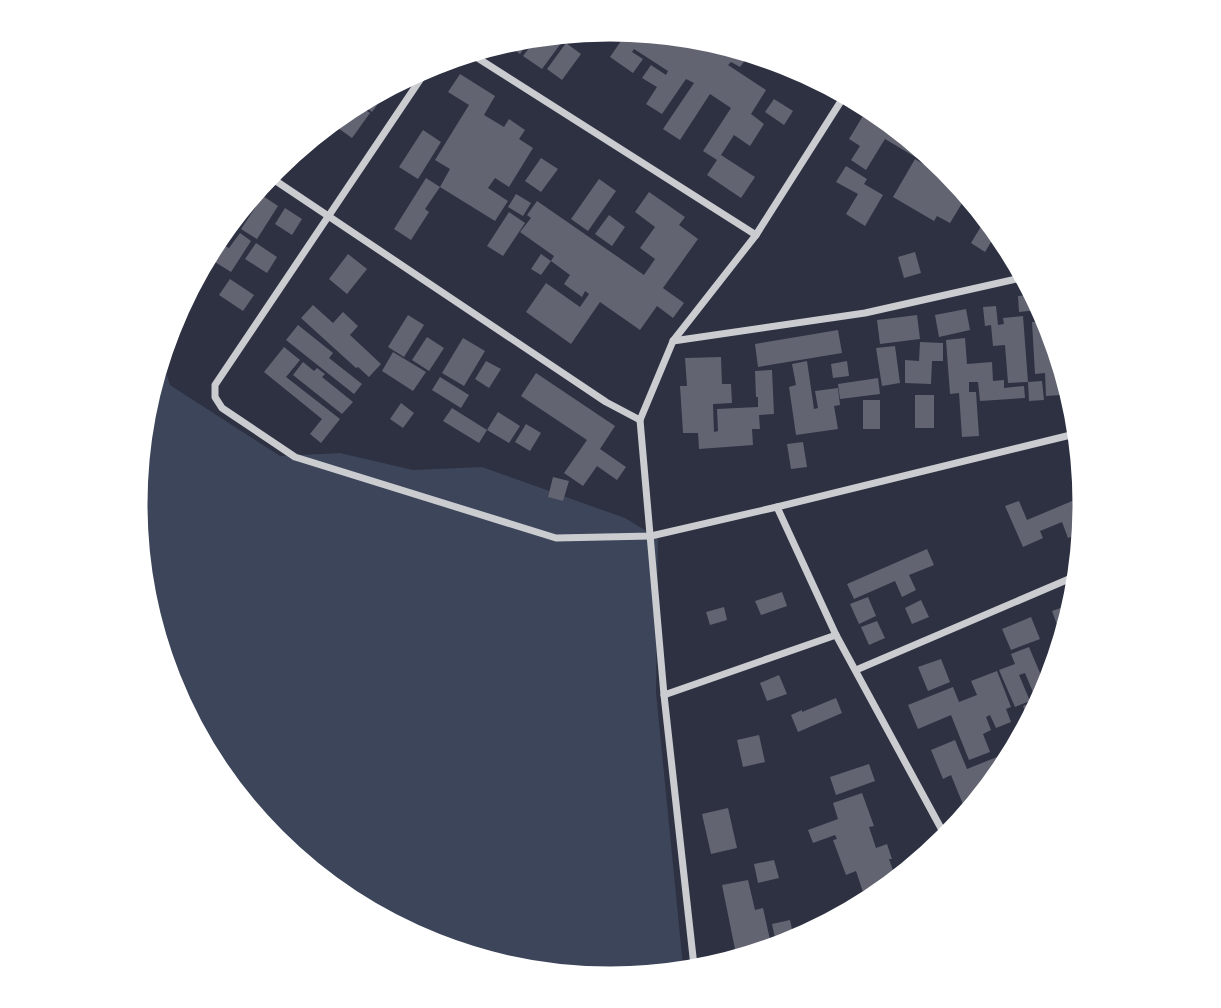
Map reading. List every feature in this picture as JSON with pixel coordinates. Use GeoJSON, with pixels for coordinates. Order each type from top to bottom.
{"type":"FeatureCollection","features":[{"type":"Feature","properties":{"kind":"street"},"geometry":{"type":"LineString","coordinates":[[476,57],[756,235]]}},
{"type":"Feature","properties":{"kind":"street"},"geometry":{"type":"LineString","coordinates":[[422,77],[215,385],[215,397],[222,408],[295,457],[556,538],[651,536],[1073,435]]}},
{"type":"Feature","properties":{"kind":"street"},"geometry":{"type":"LineString","coordinates":[[694,963],[664,695],[640,420],[673,341],[756,235],[843,98]]}},
{"type":"Feature","properties":{"kind":"street"},"geometry":{"type":"LineString","coordinates":[[274,180],[607,402],[640,420]]}},
{"type":"Feature","properties":{"kind":"street"},"geometry":{"type":"LineString","coordinates":[[673,341],[865,313],[1020,278]]}},
{"type":"Feature","properties":{"kind":"street"},"geometry":{"type":"LineString","coordinates":[[777,507],[836,635],[943,832]]}},
{"type":"Feature","properties":{"kind":"street"},"geometry":{"type":"LineString","coordinates":[[856,670],[1072,578]]}},
{"type":"Feature","properties":{"kind":"street"},"geometry":{"type":"LineString","coordinates":[[664,695],[836,635]]}},
{"type":"Feature","properties":{"kind":"shaded area"},"geometry":{"type":"Polygon","coordinates":[[[164,366],[170,385],[280,456],[340,453],[413,470],[482,467],[625,518],[658,538],[656,692],[683,965],[610,971],[519,962],[432,936],[351,893],[302,855],[259,812],[240,788],[222,764],[191,711],[168,654],[147,565],[143,504],[147,443],[164,366]]]}},
{"type":"Feature","properties":{"kind":"building"},"geometry":{"type":"Polygon","coordinates":[[[623,38],[671,41],[747,58],[740,67],[731,62],[728,65],[766,90],[751,114],[764,124],[750,146],[734,135],[721,155],[755,177],[741,198],[707,175],[717,160],[703,151],[731,108],[710,94],[680,140],[663,129],[694,83],[686,79],[662,114],[646,104],[657,87],[642,78],[651,65],[666,75],[668,71],[634,49],[632,52],[643,59],[633,73],[610,57],[623,38]]]}},
{"type":"Feature","properties":{"kind":"building"},"geometry":{"type":"Polygon","coordinates":[[[564,40],[542,69],[523,56],[532,44],[564,40]]]}},
{"type":"Feature","properties":{"kind":"building"},"geometry":{"type":"Polygon","coordinates":[[[566,43],[581,54],[562,80],[547,69],[566,43]]]}},
{"type":"Feature","properties":{"kind":"building"},"geometry":{"type":"Polygon","coordinates":[[[527,45],[520,54],[512,48],[527,45]]]}},
{"type":"Feature","properties":{"kind":"building"},"geometry":{"type":"Polygon","coordinates":[[[460,74],[495,96],[484,115],[504,127],[509,119],[525,130],[519,139],[533,148],[509,187],[495,178],[488,188],[508,201],[495,221],[440,187],[450,169],[435,160],[469,105],[448,92],[460,74]]]}},
{"type":"Feature","properties":{"kind":"building"},"geometry":{"type":"Polygon","coordinates":[[[384,95],[372,112],[365,107],[384,95]]]}},
{"type":"Feature","properties":{"kind":"building"},"geometry":{"type":"Polygon","coordinates":[[[774,99],[793,111],[784,125],[765,112],[774,99]]]}},
{"type":"Feature","properties":{"kind":"building"},"geometry":{"type":"Polygon","coordinates":[[[363,108],[370,113],[352,138],[338,128],[343,120],[363,108]]]}},
{"type":"Feature","properties":{"kind":"building"},"geometry":{"type":"Polygon","coordinates":[[[865,112],[920,154],[917,158],[885,139],[866,170],[851,160],[860,146],[849,139],[865,112]]]}},
{"type":"Feature","properties":{"kind":"building"},"geometry":{"type":"Polygon","coordinates":[[[423,130],[441,142],[418,179],[399,167],[423,130]]]}},
{"type":"Feature","properties":{"kind":"building"},"geometry":{"type":"Polygon","coordinates":[[[541,158],[558,169],[541,192],[525,181],[541,158]]]}},
{"type":"Feature","properties":{"kind":"building"},"geometry":{"type":"Polygon","coordinates":[[[915,159],[938,171],[966,201],[964,200],[950,223],[937,216],[934,221],[893,197],[915,159]]]}},
{"type":"Feature","properties":{"kind":"building"},"geometry":{"type":"Polygon","coordinates":[[[846,166],[867,179],[864,184],[883,195],[865,226],[846,214],[858,194],[836,182],[846,166]]]}},
{"type":"Feature","properties":{"kind":"building"},"geometry":{"type":"Polygon","coordinates":[[[426,178],[440,187],[425,209],[429,212],[411,240],[394,229],[426,178]]]}},
{"type":"Feature","properties":{"kind":"building"},"geometry":{"type":"Polygon","coordinates":[[[599,179],[616,191],[588,231],[571,219],[599,179]]]}},
{"type":"Feature","properties":{"kind":"building"},"geometry":{"type":"Polygon","coordinates":[[[649,192],[685,217],[679,225],[698,239],[663,288],[684,303],[673,318],[657,306],[640,330],[600,302],[571,344],[526,312],[546,283],[580,307],[589,294],[585,291],[582,297],[564,284],[570,275],[551,261],[554,256],[520,232],[531,218],[527,215],[537,201],[644,275],[655,259],[640,248],[655,227],[635,212],[649,192]]]}},
{"type":"Feature","properties":{"kind":"building"},"geometry":{"type":"Polygon","coordinates":[[[516,194],[531,203],[523,216],[508,207],[516,194]]]}},
{"type":"Feature","properties":{"kind":"building"},"geometry":{"type":"Polygon","coordinates":[[[263,196],[278,206],[257,239],[241,229],[263,196]]]}},
{"type":"Feature","properties":{"kind":"building"},"geometry":{"type":"Polygon","coordinates":[[[285,208],[302,219],[292,235],[275,224],[285,208]]]}},
{"type":"Feature","properties":{"kind":"building"},"geometry":{"type":"Polygon","coordinates":[[[509,212],[525,223],[503,256],[487,246],[509,212]]]}},
{"type":"Feature","properties":{"kind":"building"},"geometry":{"type":"Polygon","coordinates":[[[609,215],[625,227],[612,246],[595,234],[609,215]]]}},
{"type":"Feature","properties":{"kind":"building"},"geometry":{"type":"Polygon","coordinates":[[[983,223],[994,237],[985,252],[971,243],[983,223]]]}},
{"type":"Feature","properties":{"kind":"building"},"geometry":{"type":"Polygon","coordinates":[[[240,233],[251,241],[231,272],[215,262],[225,246],[229,248],[240,233]]]}},
{"type":"Feature","properties":{"kind":"building"},"geometry":{"type":"Polygon","coordinates":[[[256,243],[277,257],[267,273],[245,259],[256,243]]]}},
{"type":"Feature","properties":{"kind":"building"},"geometry":{"type":"Polygon","coordinates":[[[915,252],[921,273],[904,278],[898,257],[915,252]]]}},
{"type":"Feature","properties":{"kind":"building"},"geometry":{"type":"Polygon","coordinates":[[[348,254],[367,269],[347,294],[329,279],[348,254]]]}},
{"type":"Feature","properties":{"kind":"building"},"geometry":{"type":"Polygon","coordinates":[[[541,254],[551,261],[541,275],[531,269],[541,254]]]}},
{"type":"Feature","properties":{"kind":"building"},"geometry":{"type":"Polygon","coordinates":[[[230,279],[254,295],[243,311],[219,295],[230,279]]]}},
{"type":"Feature","properties":{"kind":"building"},"geometry":{"type":"Polygon","coordinates":[[[1029,295],[1036,310],[1019,312],[1018,296],[1029,295]]]}},
{"type":"Feature","properties":{"kind":"building"},"geometry":{"type":"Polygon","coordinates":[[[313,305],[333,323],[343,312],[358,326],[350,335],[381,364],[369,377],[301,318],[313,305]]]}},
{"type":"Feature","properties":{"kind":"building"},"geometry":{"type":"Polygon","coordinates":[[[996,306],[998,325],[1004,324],[1003,318],[1023,316],[1028,382],[1008,383],[1005,345],[993,346],[991,325],[985,326],[983,307],[996,306]]]}},
{"type":"Feature","properties":{"kind":"building"},"geometry":{"type":"Polygon","coordinates":[[[966,309],[970,330],[939,337],[935,315],[966,309]]]}},
{"type":"Feature","properties":{"kind":"building"},"geometry":{"type":"Polygon","coordinates":[[[408,315],[424,325],[404,357],[388,347],[408,315]]]}},
{"type":"Feature","properties":{"kind":"building"},"geometry":{"type":"Polygon","coordinates":[[[917,315],[920,339],[880,344],[877,320],[917,315]]]}},
{"type":"Feature","properties":{"kind":"building"},"geometry":{"type":"Polygon","coordinates":[[[1032,322],[1041,322],[1042,325],[1059,373],[1061,395],[1046,396],[1045,373],[1035,374],[1032,322]]]}},
{"type":"Feature","properties":{"kind":"building"},"geometry":{"type":"Polygon","coordinates":[[[298,325],[333,353],[329,358],[362,384],[354,394],[286,340],[298,325]]]}},
{"type":"Feature","properties":{"kind":"building"},"geometry":{"type":"Polygon","coordinates":[[[838,330],[842,353],[758,367],[755,344],[838,330]]]}},
{"type":"Feature","properties":{"kind":"building"},"geometry":{"type":"Polygon","coordinates":[[[427,337],[444,348],[429,371],[412,360],[427,337]]]}},
{"type":"Feature","properties":{"kind":"building"},"geometry":{"type":"Polygon","coordinates":[[[463,338],[485,351],[464,386],[442,373],[463,338]]]}},
{"type":"Feature","properties":{"kind":"building"},"geometry":{"type":"Polygon","coordinates":[[[965,338],[967,364],[992,362],[993,381],[1004,380],[1004,388],[1024,386],[1025,398],[980,401],[978,382],[969,382],[969,392],[976,392],[979,436],[962,437],[959,393],[950,394],[946,340],[965,338]]]}},
{"type":"Feature","properties":{"kind":"building"},"geometry":{"type":"Polygon","coordinates":[[[920,342],[943,343],[943,361],[932,361],[931,384],[905,383],[905,360],[919,361],[920,342]]]}},
{"type":"Feature","properties":{"kind":"building"},"geometry":{"type":"Polygon","coordinates":[[[895,346],[900,383],[882,386],[876,348],[895,346]]]}},
{"type":"Feature","properties":{"kind":"building"},"geometry":{"type":"Polygon","coordinates":[[[284,347],[300,360],[286,377],[340,419],[321,443],[310,434],[322,419],[264,372],[284,347]]]}},
{"type":"Feature","properties":{"kind":"building"},"geometry":{"type":"Polygon","coordinates":[[[393,352],[426,372],[413,391],[382,371],[393,352]]]}},
{"type":"Feature","properties":{"kind":"building"},"geometry":{"type":"Polygon","coordinates":[[[721,357],[722,384],[731,384],[732,403],[713,404],[714,432],[718,431],[717,409],[758,407],[755,371],[772,370],[774,414],[759,415],[760,429],[752,429],[753,445],[699,449],[698,433],[683,433],[680,386],[687,386],[685,358],[721,357]]]}},
{"type":"Feature","properties":{"kind":"building"},"geometry":{"type":"Polygon","coordinates":[[[486,361],[501,369],[489,388],[475,379],[486,361]]]}},
{"type":"Feature","properties":{"kind":"building"},"geometry":{"type":"Polygon","coordinates":[[[807,361],[814,409],[818,408],[815,391],[838,388],[840,405],[834,406],[838,429],[796,435],[789,387],[796,385],[792,364],[807,361]]]}},
{"type":"Feature","properties":{"kind":"building"},"geometry":{"type":"Polygon","coordinates":[[[847,361],[849,376],[833,378],[831,364],[847,361]]]}},
{"type":"Feature","properties":{"kind":"building"},"geometry":{"type":"Polygon","coordinates":[[[303,362],[314,371],[317,368],[325,374],[322,377],[353,402],[342,414],[293,375],[303,362]]]}},
{"type":"Feature","properties":{"kind":"building"},"geometry":{"type":"Polygon","coordinates":[[[536,373],[615,426],[600,449],[626,467],[617,480],[597,466],[583,486],[564,473],[587,440],[521,396],[536,373]]]}},
{"type":"Feature","properties":{"kind":"building"},"geometry":{"type":"Polygon","coordinates":[[[440,377],[469,395],[461,408],[432,390],[440,377]]]}},
{"type":"Feature","properties":{"kind":"building"},"geometry":{"type":"Polygon","coordinates":[[[878,378],[880,394],[840,399],[838,384],[878,378]]]}},
{"type":"Feature","properties":{"kind":"building"},"geometry":{"type":"Polygon","coordinates":[[[1042,381],[1044,400],[1029,401],[1028,382],[1042,381]]]}},
{"type":"Feature","properties":{"kind":"building"},"geometry":{"type":"Polygon","coordinates":[[[915,395],[934,395],[934,428],[915,428],[915,395]]]}},
{"type":"Feature","properties":{"kind":"building"},"geometry":{"type":"Polygon","coordinates":[[[863,400],[880,400],[880,429],[863,429],[863,400]]]}},
{"type":"Feature","properties":{"kind":"building"},"geometry":{"type":"Polygon","coordinates":[[[401,403],[414,413],[403,428],[390,419],[401,403]]]}},
{"type":"Feature","properties":{"kind":"building"},"geometry":{"type":"Polygon","coordinates":[[[452,408],[487,430],[479,443],[443,421],[452,408]]]}},
{"type":"Feature","properties":{"kind":"building"},"geometry":{"type":"Polygon","coordinates":[[[498,412],[520,426],[509,443],[487,430],[498,412]]]}},
{"type":"Feature","properties":{"kind":"building"},"geometry":{"type":"Polygon","coordinates":[[[526,424],[541,433],[530,451],[515,442],[526,424]]]}},
{"type":"Feature","properties":{"kind":"building"},"geometry":{"type":"Polygon","coordinates":[[[803,442],[807,467],[791,469],[787,444],[803,442]]]}},
{"type":"Feature","properties":{"kind":"building"},"geometry":{"type":"Polygon","coordinates":[[[553,477],[569,481],[563,501],[548,497],[553,477]]]}},
{"type":"Feature","properties":{"kind":"building"},"geometry":{"type":"Polygon","coordinates":[[[1078,499],[1077,534],[1068,538],[1062,522],[1040,531],[1043,538],[1023,547],[1005,506],[1019,501],[1027,520],[1078,499]]]}},
{"type":"Feature","properties":{"kind":"building"},"geometry":{"type":"Polygon","coordinates":[[[927,549],[934,565],[909,575],[916,590],[902,597],[895,581],[854,599],[847,584],[927,549]]]}},
{"type":"Feature","properties":{"kind":"building"},"geometry":{"type":"Polygon","coordinates":[[[782,592],[787,606],[761,615],[755,601],[782,592]]]}},
{"type":"Feature","properties":{"kind":"building"},"geometry":{"type":"Polygon","coordinates":[[[868,597],[876,616],[859,624],[850,604],[868,597]]]}},
{"type":"Feature","properties":{"kind":"building"},"geometry":{"type":"Polygon","coordinates":[[[921,600],[929,617],[912,624],[905,608],[921,600]]]}},
{"type":"Feature","properties":{"kind":"building"},"geometry":{"type":"Polygon","coordinates":[[[1066,606],[1061,630],[1059,630],[1052,611],[1066,606]]]}},
{"type":"Feature","properties":{"kind":"building"},"geometry":{"type":"Polygon","coordinates":[[[724,607],[727,620],[710,625],[706,612],[724,607]]]}},
{"type":"Feature","properties":{"kind":"building"},"geometry":{"type":"Polygon","coordinates":[[[1031,617],[1040,639],[1011,650],[1002,629],[1031,617]]]}},
{"type":"Feature","properties":{"kind":"building"},"geometry":{"type":"Polygon","coordinates":[[[877,621],[885,638],[869,645],[861,627],[877,621]]]}},
{"type":"Feature","properties":{"kind":"building"},"geometry":{"type":"Polygon","coordinates":[[[1029,647],[1043,680],[1035,697],[1025,673],[1019,675],[1030,701],[1015,707],[999,670],[1015,664],[1011,654],[1029,647]]]}},
{"type":"Feature","properties":{"kind":"building"},"geometry":{"type":"Polygon","coordinates":[[[941,659],[950,682],[928,691],[918,667],[941,659]]]}},
{"type":"Feature","properties":{"kind":"building"},"geometry":{"type":"Polygon","coordinates":[[[997,671],[1011,707],[1006,709],[1011,722],[996,728],[990,715],[986,717],[991,730],[983,734],[990,752],[969,760],[951,715],[918,729],[908,705],[953,687],[959,702],[977,695],[971,681],[997,671]]]}},
{"type":"Feature","properties":{"kind":"building"},"geometry":{"type":"Polygon","coordinates":[[[779,675],[787,694],[767,701],[760,683],[779,675]]]}},
{"type":"Feature","properties":{"kind":"building"},"geometry":{"type":"Polygon","coordinates":[[[836,698],[842,713],[798,732],[791,715],[836,698]]]}},
{"type":"Feature","properties":{"kind":"building"},"geometry":{"type":"Polygon","coordinates":[[[1034,701],[1027,716],[1023,706],[1034,701]]]}},
{"type":"Feature","properties":{"kind":"building"},"geometry":{"type":"Polygon","coordinates":[[[759,735],[765,762],[743,767],[737,740],[759,735]]]}},
{"type":"Feature","properties":{"kind":"building"},"geometry":{"type":"Polygon","coordinates":[[[955,740],[967,769],[1005,754],[965,809],[951,775],[943,779],[931,750],[955,740]]]}},
{"type":"Feature","properties":{"kind":"building"},"geometry":{"type":"Polygon","coordinates":[[[869,764],[875,781],[836,795],[830,777],[869,764]]]}},
{"type":"Feature","properties":{"kind":"building"},"geometry":{"type":"Polygon","coordinates":[[[862,793],[874,826],[869,827],[876,848],[887,844],[895,875],[870,893],[864,895],[856,871],[846,875],[833,840],[837,839],[835,835],[813,843],[808,830],[838,819],[833,803],[862,793]]]}},
{"type":"Feature","properties":{"kind":"building"},"geometry":{"type":"Polygon","coordinates":[[[728,808],[737,848],[711,854],[702,814],[728,808]]]}},
{"type":"Feature","properties":{"kind":"building"},"geometry":{"type":"Polygon","coordinates":[[[774,860],[779,878],[758,883],[754,864],[774,860]]]}},
{"type":"Feature","properties":{"kind":"building"},"geometry":{"type":"Polygon","coordinates":[[[748,880],[755,910],[763,908],[771,943],[736,954],[722,885],[748,880]]]}},
{"type":"Feature","properties":{"kind":"building"},"geometry":{"type":"Polygon","coordinates":[[[790,920],[793,934],[776,941],[772,924],[790,920]]]}}]}
